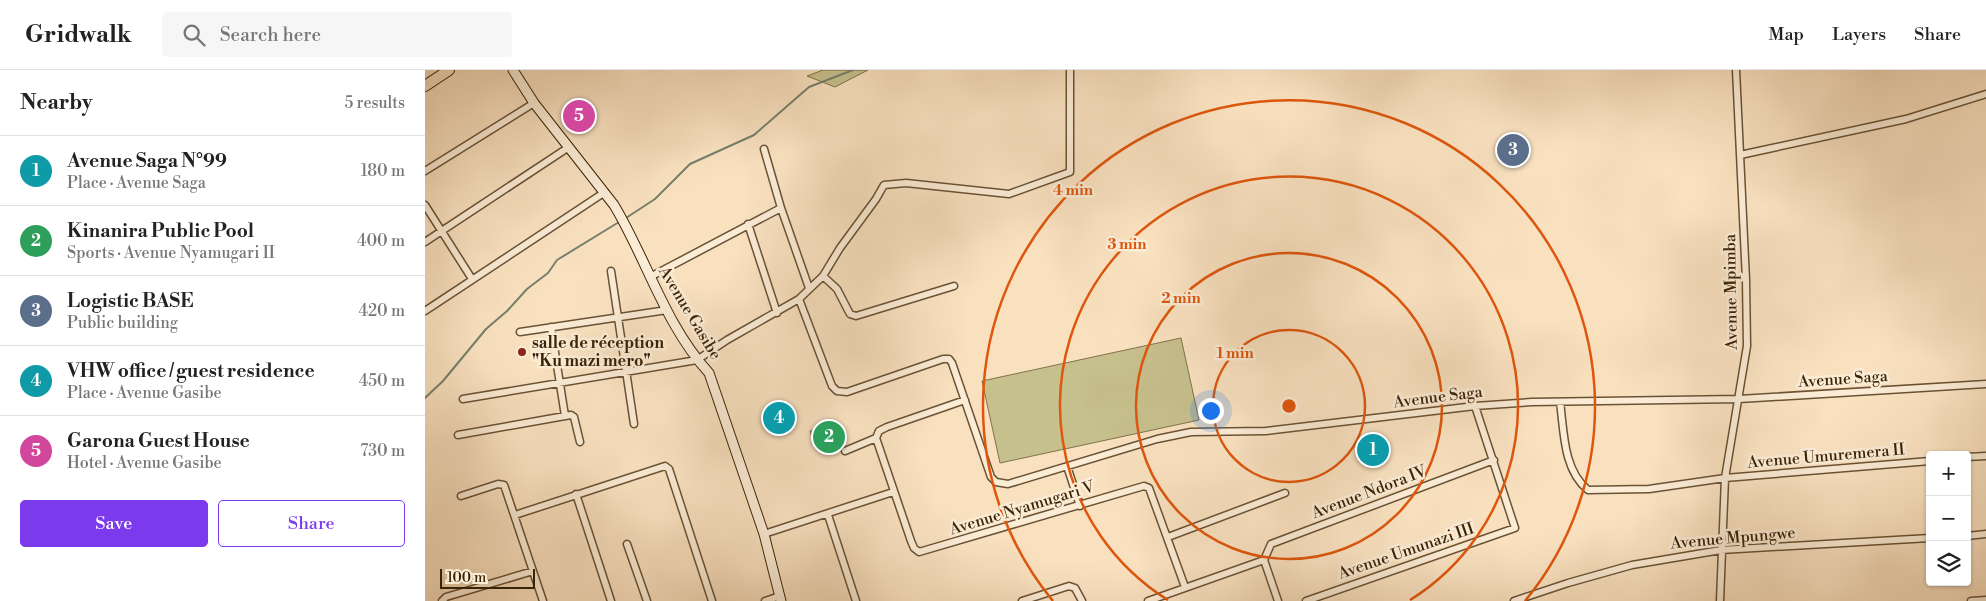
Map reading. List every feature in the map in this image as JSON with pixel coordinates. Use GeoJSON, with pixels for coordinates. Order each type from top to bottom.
{"type":"FeatureCollection","features":[{"type":"Feature","properties":{"kind":"main road"},"geometry":{"type":"LineString","coordinates":[[425,86],[449,70]]}},
{"type":"Feature","properties":{"kind":"street","name":"Avenue Gasibe"},"geometry":{"type":"LineString","coordinates":[[513,70],[534,103],[605,192],[623,219],[667,310],[697,360],[709,373],[764,534],[780,599]]}},
{"type":"Feature","properties":{"kind":"street"},"geometry":{"type":"LineString","coordinates":[[463,399],[697,360],[727,340],[799,299],[823,276],[840,248],[877,199],[884,185],[906,182],[1009,194],[1070,172],[1070,70]]}},
{"type":"Feature","properties":{"kind":"street","name":"Avenue Mpimba"},"geometry":{"type":"LineString","coordinates":[[1720,601],[1725,478],[1747,346],[1746,280],[1736,70]]}},
{"type":"Feature","properties":{"kind":"street"},"geometry":{"type":"LineString","coordinates":[[1740,155],[1906,119],[1986,94]]}},
{"type":"Feature","properties":{"kind":"street"},"geometry":{"type":"LineString","coordinates":[[425,171],[534,103]]}},
{"type":"Feature","properties":{"kind":"street"},"geometry":{"type":"LineString","coordinates":[[425,242],[569,146]]}},
{"type":"Feature","properties":{"kind":"street"},"geometry":{"type":"LineString","coordinates":[[764,149],[781,208],[809,288]]}},
{"type":"Feature","properties":{"kind":"street"},"geometry":{"type":"LineString","coordinates":[[425,311],[605,192]]}},
{"type":"Feature","properties":{"kind":"street"},"geometry":{"type":"LineString","coordinates":[[425,205],[472,280]]}},
{"type":"Feature","properties":{"kind":"street"},"geometry":{"type":"LineString","coordinates":[[650,277],[781,208]]}},
{"type":"Feature","properties":{"kind":"street"},"geometry":{"type":"LineString","coordinates":[[748,224],[777,313]]}},
{"type":"Feature","properties":{"kind":"street"},"geometry":{"type":"LineString","coordinates":[[611,271],[634,424]]}},
{"type":"Feature","properties":{"kind":"street"},"geometry":{"type":"LineString","coordinates":[[823,276],[837,290],[850,314],[856,316],[954,286]]}},
{"type":"Feature","properties":{"kind":"street"},"geometry":{"type":"LineString","coordinates":[[799,299],[826,374],[837,391],[847,392],[943,359],[949,359],[953,363],[964,397],[887,427],[879,431],[876,438],[845,451]]}},
{"type":"Feature","properties":{"kind":"street"},"geometry":{"type":"LineString","coordinates":[[520,332],[667,310]]}},
{"type":"Feature","properties":{"kind":"street"},"geometry":{"type":"LineString","coordinates":[[551,327],[565,416]]}},
{"type":"Feature","properties":{"kind":"street","name":"Avenue Saga"},"geometry":{"type":"LineString","coordinates":[[964,397],[991,477],[996,482],[1008,484],[1157,439],[1191,432],[1266,431],[1475,406],[1532,402],[1739,399],[1986,384]]}},
{"type":"Feature","properties":{"kind":"street","name":"Avenue Umuremera II"},"geometry":{"type":"LineString","coordinates":[[1560,402],[1567,454],[1576,475],[1588,490],[1649,489],[1725,478],[1926,461]]}},
{"type":"Feature","properties":{"kind":"street"},"geometry":{"type":"LineString","coordinates":[[1475,406],[1493,460]]}},
{"type":"Feature","properties":{"kind":"street"},"geometry":{"type":"LineString","coordinates":[[458,435],[571,415],[574,417],[580,442]]}},
{"type":"Feature","properties":{"kind":"street","name":"Avenue Nyamugari V"},"geometry":{"type":"LineString","coordinates":[[876,438],[911,541],[914,548],[919,552],[1144,486],[1149,488],[1185,587]]}},
{"type":"Feature","properties":{"kind":"street"},"geometry":{"type":"LineString","coordinates":[[1971,458],[1986,456]]}},
{"type":"Feature","properties":{"kind":"street","name":"Avenue Umunazi III"},"geometry":{"type":"LineString","coordinates":[[1306,601],[1515,528],[1493,460]]}},
{"type":"Feature","properties":{"kind":"street","name":"Avenue Ndora IV"},"geometry":{"type":"LineString","coordinates":[[1264,560],[1271,544],[1493,460]]}},
{"type":"Feature","properties":{"kind":"street"},"geometry":{"type":"LineString","coordinates":[[515,515],[663,466],[668,467],[713,601]]}},
{"type":"Feature","properties":{"kind":"street"},"geometry":{"type":"LineString","coordinates":[[1067,466],[1080,506]]}},
{"type":"Feature","properties":{"kind":"street"},"geometry":{"type":"LineString","coordinates":[[461,496],[501,483],[505,486],[543,601]]}},
{"type":"Feature","properties":{"kind":"street"},"geometry":{"type":"LineString","coordinates":[[764,534],[893,492]]}},
{"type":"Feature","properties":{"kind":"street"},"geometry":{"type":"LineString","coordinates":[[576,494],[611,601]]}},
{"type":"Feature","properties":{"kind":"street"},"geometry":{"type":"LineString","coordinates":[[1168,538],[1285,494]]}},
{"type":"Feature","properties":{"kind":"street"},"geometry":{"type":"LineString","coordinates":[[828,514],[857,601]]}},
{"type":"Feature","properties":{"kind":"street"},"geometry":{"type":"LineString","coordinates":[[1971,536],[1986,534]]}},
{"type":"Feature","properties":{"kind":"street","name":"Avenue Mpungwe"},"geometry":{"type":"LineString","coordinates":[[1514,601],[1632,565],[1721,550],[1926,538]]}},
{"type":"Feature","properties":{"kind":"street"},"geometry":{"type":"LineString","coordinates":[[627,544],[647,601]]}},
{"type":"Feature","properties":{"kind":"street"},"geometry":{"type":"LineString","coordinates":[[1148,601],[1264,560],[1278,601]]}},
{"type":"Feature","properties":{"kind":"street"},"geometry":{"type":"LineString","coordinates":[[443,601],[446,597],[533,571]]}},
{"type":"Feature","properties":{"kind":"street"},"geometry":{"type":"LineString","coordinates":[[1022,601],[1069,586],[1075,588],[1082,601]]}},
{"type":"Feature","properties":{"kind":"street"},"geometry":{"type":"LineString","coordinates":[[765,601],[780,599]]}},
{"type":"Feature","properties":{"kind":"street"},"geometry":{"type":"LineString","coordinates":[[1971,601],[1986,600]]}},
{"type":"Feature","properties":{"kind":"shaded area"},"geometry":{"type":"Polygon","coordinates":[[[823,70],[868,70],[835,87],[807,76],[823,70]]]}},
{"type":"Feature","properties":{"kind":"shaded area"},"geometry":{"type":"Polygon","coordinates":[[[1181,338],[1199,420],[1000,463],[982,381],[1181,338]]]}},
{"type":"Feature","properties":{"kind":"shaded area"},"geometry":{"type":"Polygon","coordinates":[[[831,424],[839,446],[827,450],[822,435],[812,438],[810,431],[831,424]]]}},
{"type":"Feature","properties":{"kind":"waterway"},"geometry":{"type":"LineString","coordinates":[[626,218],[655,199],[690,164],[754,135],[809,87],[853,70]]}},
{"type":"Feature","properties":{"kind":"waterway"},"geometry":{"type":"LineString","coordinates":[[425,398],[443,381],[486,329],[507,311],[527,289],[548,273],[557,260],[619,222]]}},
{"type":"Feature","properties":{"kind":"place","name":"Garona Guest House"},"geometry":{"type":"Point","coordinates":[579,116]}},
{"type":"Feature","properties":{"kind":"place","name":"Logistic BASE"},"geometry":{"type":"Point","coordinates":[1513,150]}},
{"type":"Feature","properties":{"kind":"place","name":"salle de réception \"Ku mazi mero\""},"geometry":{"type":"Point","coordinates":[522,352]}},
{"type":"Feature","properties":{"kind":"place","name":"VHW office / guest residence"},"geometry":{"type":"Point","coordinates":[779,418]}},
{"type":"Feature","properties":{"kind":"place","name":"Kinanira Public Pool"},"geometry":{"type":"Point","coordinates":[829,437]}},
{"type":"Feature","properties":{"kind":"place","name":"Avenue Saga N°99"},"geometry":{"type":"Point","coordinates":[1373,450]}}]}
